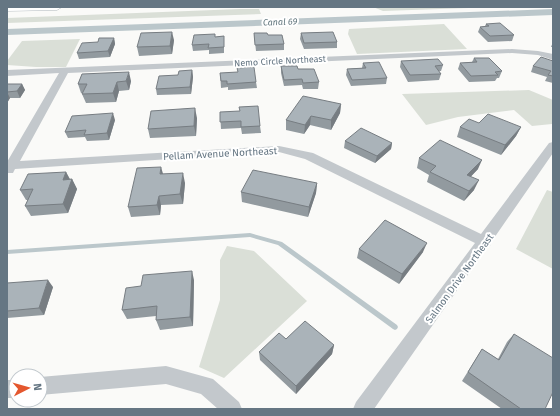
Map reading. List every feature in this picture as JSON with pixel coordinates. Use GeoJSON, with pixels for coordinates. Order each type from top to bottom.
{"type":"FeatureCollection","features":[{"type":"Feature","properties":{"kind":"main road"},"geometry":{"type":"LineString","coordinates":[[7,8],[57,7]]}},
{"type":"Feature","properties":{"kind":"street","name":"Nemo Circle Northeast"},"geometry":{"type":"LineString","coordinates":[[7,73],[512,51],[538,52],[553,57]]}},
{"type":"Feature","properties":{"kind":"street"},"geometry":{"type":"LineString","coordinates":[[8,168],[65,71]]}},
{"type":"Feature","properties":{"kind":"street","name":"Salmon Drive Northeast"},"geometry":{"type":"LineString","coordinates":[[363,409],[485,242],[553,145]]}},
{"type":"Feature","properties":{"kind":"street","name":"Pellam Avenue Northeast"},"geometry":{"type":"LineString","coordinates":[[8,168],[279,149],[309,156],[485,242]]}},
{"type":"Feature","properties":{"kind":"street"},"geometry":{"type":"LineString","coordinates":[[48,385],[166,375],[206,386],[232,409]]}},
{"type":"Feature","properties":{"kind":"shaded area"},"geometry":{"type":"Polygon","coordinates":[[[373,7],[497,7],[383,11],[373,7]]]}},
{"type":"Feature","properties":{"kind":"shaded area"},"geometry":{"type":"Polygon","coordinates":[[[259,9],[261,14],[7,23],[7,18],[259,9]]]}},
{"type":"Feature","properties":{"kind":"shaded area"},"geometry":{"type":"Polygon","coordinates":[[[444,24],[467,49],[357,54],[348,34],[349,29],[444,24]]]}},
{"type":"Feature","properties":{"kind":"shaded area"},"geometry":{"type":"Polygon","coordinates":[[[80,39],[66,67],[7,65],[7,61],[22,41],[80,39]]]}},
{"type":"Feature","properties":{"kind":"shaded area"},"geometry":{"type":"Polygon","coordinates":[[[529,90],[553,100],[552,124],[532,126],[514,110],[458,117],[426,125],[402,94],[529,90]]]}},
{"type":"Feature","properties":{"kind":"shaded area"},"geometry":{"type":"Polygon","coordinates":[[[547,190],[553,192],[553,269],[516,249],[547,190]]]}},
{"type":"Feature","properties":{"kind":"shaded area"},"geometry":{"type":"Polygon","coordinates":[[[227,246],[254,251],[307,301],[224,378],[199,367],[220,300],[220,260],[227,246]]]}},
{"type":"Feature","properties":{"kind":"building"},"geometry":{"type":"Polygon","coordinates":[[[500,23],[514,35],[490,36],[480,27],[489,26],[486,24],[500,23]]]}},
{"type":"Feature","properties":{"kind":"building"},"geometry":{"type":"Polygon","coordinates":[[[172,32],[170,46],[137,47],[141,33],[172,32]]]}},
{"type":"Feature","properties":{"kind":"building"},"geometry":{"type":"Polygon","coordinates":[[[333,32],[337,42],[304,43],[301,33],[333,32]]]}},
{"type":"Feature","properties":{"kind":"building"},"geometry":{"type":"Polygon","coordinates":[[[254,33],[282,35],[284,44],[255,45],[254,33]]]}},
{"type":"Feature","properties":{"kind":"building"},"geometry":{"type":"Polygon","coordinates":[[[215,34],[215,37],[224,36],[224,47],[208,48],[209,44],[192,45],[194,35],[215,34]]]}},
{"type":"Feature","properties":{"kind":"building"},"geometry":{"type":"Polygon","coordinates":[[[99,38],[114,38],[108,51],[77,53],[82,43],[98,42],[99,38]]]}},
{"type":"Feature","properties":{"kind":"building"},"geometry":{"type":"Polygon","coordinates":[[[541,57],[553,61],[553,76],[548,75],[551,71],[533,66],[541,57]]]}},
{"type":"Feature","properties":{"kind":"building"},"geometry":{"type":"Polygon","coordinates":[[[474,58],[489,58],[502,71],[495,72],[498,75],[471,76],[460,63],[477,62],[474,58]]]}},
{"type":"Feature","properties":{"kind":"building"},"geometry":{"type":"Polygon","coordinates":[[[438,59],[443,65],[435,66],[441,74],[410,75],[401,61],[438,59]]]}},
{"type":"Feature","properties":{"kind":"building"},"geometry":{"type":"Polygon","coordinates":[[[379,62],[387,78],[352,80],[347,69],[366,68],[363,63],[379,62]]]}},
{"type":"Feature","properties":{"kind":"building"},"geometry":{"type":"Polygon","coordinates":[[[281,66],[297,66],[298,69],[314,69],[319,82],[303,83],[302,79],[284,80],[281,66]]]}},
{"type":"Feature","properties":{"kind":"building"},"geometry":{"type":"Polygon","coordinates":[[[254,67],[256,82],[227,84],[227,81],[221,81],[220,73],[238,72],[237,68],[254,67]]]}},
{"type":"Feature","properties":{"kind":"building"},"geometry":{"type":"Polygon","coordinates":[[[192,70],[190,87],[156,89],[159,76],[178,75],[179,71],[192,70]]]}},
{"type":"Feature","properties":{"kind":"building"},"geometry":{"type":"Polygon","coordinates":[[[129,72],[126,81],[117,82],[113,93],[82,94],[87,84],[78,84],[82,74],[129,72]]]}},
{"type":"Feature","properties":{"kind":"building"},"geometry":{"type":"Polygon","coordinates":[[[7,84],[22,84],[17,91],[7,92],[7,84]]]}},
{"type":"Feature","properties":{"kind":"building"},"geometry":{"type":"Polygon","coordinates":[[[303,96],[341,104],[331,120],[311,116],[305,125],[286,120],[303,96]]]}},
{"type":"Feature","properties":{"kind":"building"},"geometry":{"type":"Polygon","coordinates":[[[258,106],[260,126],[241,127],[241,121],[220,122],[220,112],[240,111],[239,107],[258,106]]]}},
{"type":"Feature","properties":{"kind":"building"},"geometry":{"type":"Polygon","coordinates":[[[195,108],[194,126],[148,129],[151,111],[195,108]]]}},
{"type":"Feature","properties":{"kind":"building"},"geometry":{"type":"Polygon","coordinates":[[[113,113],[107,133],[84,135],[86,130],[65,132],[72,116],[113,113]]]}},
{"type":"Feature","properties":{"kind":"building"},"geometry":{"type":"Polygon","coordinates":[[[488,114],[521,127],[505,145],[460,127],[469,119],[479,123],[488,114]]]}},
{"type":"Feature","properties":{"kind":"building"},"geometry":{"type":"Polygon","coordinates":[[[361,128],[392,143],[377,156],[345,141],[361,128]]]}},
{"type":"Feature","properties":{"kind":"building"},"geometry":{"type":"Polygon","coordinates":[[[440,140],[482,160],[467,175],[479,180],[469,191],[430,172],[436,166],[419,158],[440,140]]]}},
{"type":"Feature","properties":{"kind":"building"},"geometry":{"type":"Polygon","coordinates":[[[161,167],[160,174],[183,173],[180,194],[159,196],[157,205],[128,207],[137,168],[161,167]]]}},
{"type":"Feature","properties":{"kind":"building"},"geometry":{"type":"Polygon","coordinates":[[[253,170],[317,183],[309,207],[241,192],[253,170]]]}},
{"type":"Feature","properties":{"kind":"building"},"geometry":{"type":"Polygon","coordinates":[[[66,172],[63,180],[72,179],[63,204],[25,206],[33,189],[20,190],[28,174],[66,172]]]}},
{"type":"Feature","properties":{"kind":"building"},"geometry":{"type":"Polygon","coordinates":[[[385,220],[427,243],[402,274],[359,249],[385,220]]]}},
{"type":"Feature","properties":{"kind":"building"},"geometry":{"type":"Polygon","coordinates":[[[192,271],[190,317],[156,320],[157,306],[122,310],[126,288],[141,286],[143,275],[192,271]]]}},
{"type":"Feature","properties":{"kind":"building"},"geometry":{"type":"Polygon","coordinates":[[[48,280],[39,308],[7,311],[7,283],[48,280]]]}},
{"type":"Feature","properties":{"kind":"building"},"geometry":{"type":"Polygon","coordinates":[[[305,321],[334,345],[296,386],[259,352],[279,333],[286,339],[305,321]]]}},
{"type":"Feature","properties":{"kind":"building"},"geometry":{"type":"Polygon","coordinates":[[[514,334],[553,358],[553,392],[545,409],[521,409],[468,372],[482,349],[499,360],[514,334]]]}},
{"type":"Feature","properties":{"kind":"waterway","name":"Canal 69"},"geometry":{"type":"LineString","coordinates":[[7,32],[553,12]]}},
{"type":"Feature","properties":{"kind":"waterway"},"geometry":{"type":"LineString","coordinates":[[7,252],[250,235],[280,243],[395,327]]}}]}
